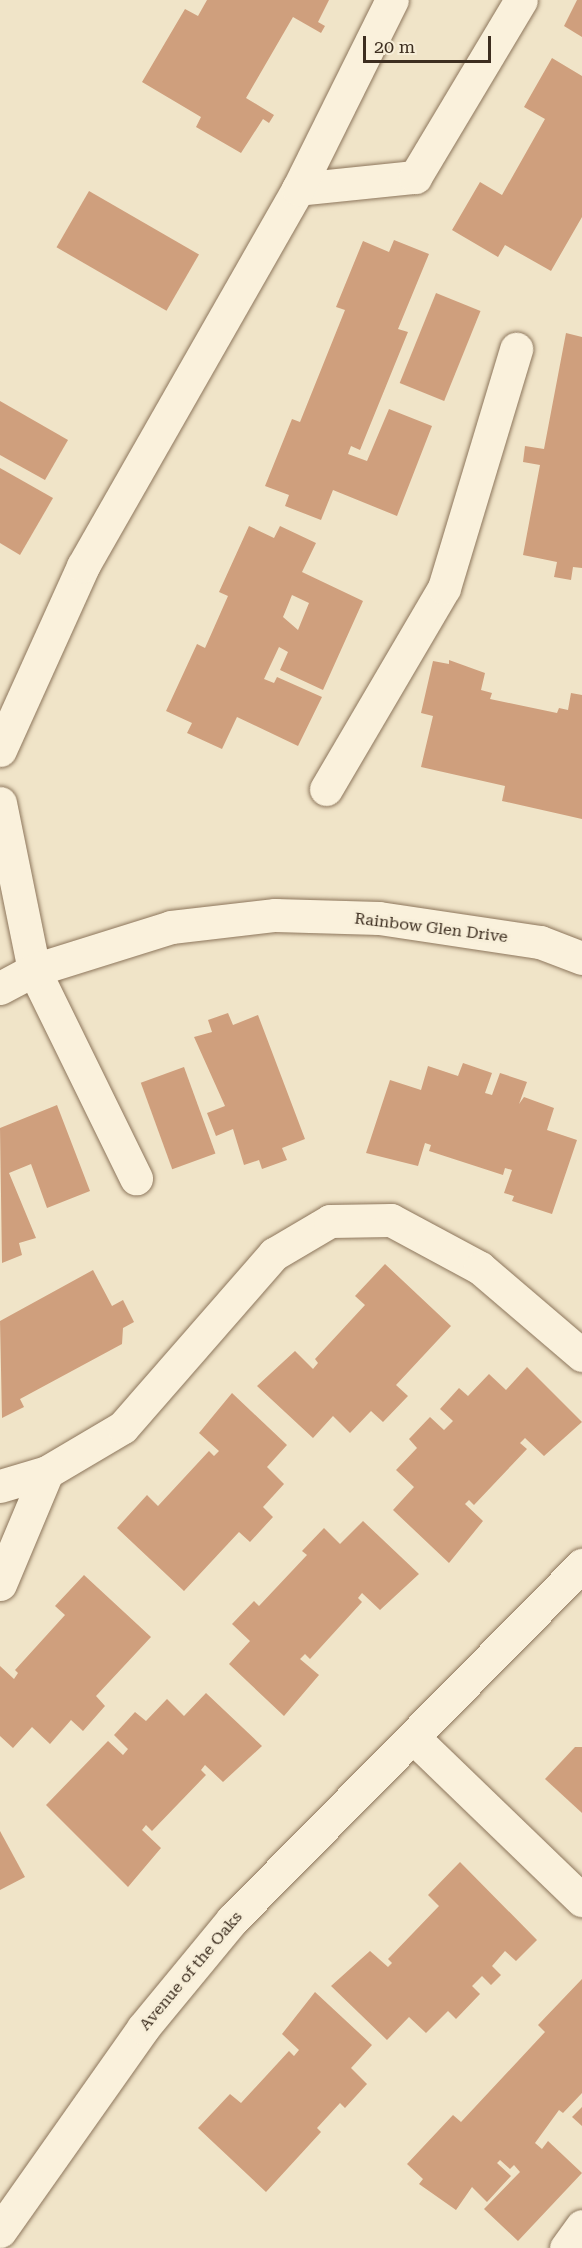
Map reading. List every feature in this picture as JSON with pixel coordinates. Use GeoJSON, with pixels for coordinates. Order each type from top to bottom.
{"type":"FeatureCollection","features":[{"type":"Feature","properties":{"kind":"street"},"geometry":{"type":"LineString","coordinates":[[0,750],[83,566],[298,189],[392,0]]}},
{"type":"Feature","properties":{"kind":"street"},"geometry":{"type":"LineString","coordinates":[[298,189],[415,177],[521,0]]}},
{"type":"Feature","properties":{"kind":"street"},"geometry":{"type":"LineString","coordinates":[[326,789],[444,588],[516,349]]}},
{"type":"Feature","properties":{"kind":"street"},"geometry":{"type":"LineString","coordinates":[[0,803],[34,970],[136,1178]]}},
{"type":"Feature","properties":{"kind":"street","name":"Rainbow Glen Drive"},"geometry":{"type":"LineString","coordinates":[[0,988],[34,970],[171,927],[275,915],[379,918],[540,942],[582,958]]}},
{"type":"Feature","properties":{"kind":"street"},"geometry":{"type":"LineString","coordinates":[[0,1486],[47,1472],[123,1427],[274,1254],[330,1221],[391,1220],[480,1269],[582,1355]]}},
{"type":"Feature","properties":{"kind":"street"},"geometry":{"type":"LineString","coordinates":[[0,1584],[47,1472]]}},
{"type":"Feature","properties":{"kind":"street","name":"Avenue of the Oaks"},"geometry":{"type":"LineString","coordinates":[[0,2231],[143,2028],[232,1920],[415,1739],[582,1565]]}},
{"type":"Feature","properties":{"kind":"street"},"geometry":{"type":"LineString","coordinates":[[415,1739],[582,1900]]}},
{"type":"Feature","properties":{"kind":"street"},"geometry":{"type":"LineString","coordinates":[[566,2248],[582,2226]]}},
{"type":"Feature","properties":{"kind":"building"},"geometry":{"type":"Polygon","coordinates":[[[207,0],[329,0],[318,22],[325,26],[321,33],[293,17],[246,98],[274,115],[269,123],[263,119],[241,153],[196,127],[201,117],[142,82],[185,9],[198,16],[207,0]]]}},
{"type":"Feature","properties":{"kind":"building"},"geometry":{"type":"Polygon","coordinates":[[[577,0],[582,0],[582,37],[564,26],[577,0]]]}},
{"type":"Feature","properties":{"kind":"building"},"geometry":{"type":"Polygon","coordinates":[[[552,58],[582,76],[582,217],[551,271],[505,245],[498,257],[452,230],[480,182],[502,195],[545,119],[524,107],[552,58]]]}},
{"type":"Feature","properties":{"kind":"building"},"geometry":{"type":"Polygon","coordinates":[[[89,191],[199,254],[166,311],[56,247],[89,191]]]}},
{"type":"Feature","properties":{"kind":"building"},"geometry":{"type":"Polygon","coordinates":[[[394,240],[429,254],[398,329],[408,332],[360,450],[351,446],[348,454],[367,461],[389,409],[432,426],[397,516],[333,490],[321,520],[285,506],[289,495],[265,486],[292,419],[300,422],[345,310],[336,307],[363,241],[389,252],[394,240]]]}},
{"type":"Feature","properties":{"kind":"building"},"geometry":{"type":"Polygon","coordinates":[[[436,293],[481,311],[444,401],[400,383],[436,293]]]}},
{"type":"Feature","properties":{"kind":"building"},"geometry":{"type":"Polygon","coordinates":[[[566,333],[582,337],[582,568],[573,567],[571,580],[554,577],[557,562],[523,555],[540,465],[523,462],[525,446],[544,449],[566,333]]]}},
{"type":"Feature","properties":{"kind":"building"},"geometry":{"type":"Polygon","coordinates":[[[0,401],[68,440],[45,480],[0,455],[0,401]]]}},
{"type":"Feature","properties":{"kind":"building"},"geometry":{"type":"Polygon","coordinates":[[[0,468],[53,498],[20,555],[0,543],[0,468]]]}},
{"type":"Feature","properties":{"kind":"building"},"geometry":{"type":"Polygon","coordinates":[[[249,526],[274,538],[280,526],[316,543],[302,572],[363,601],[323,690],[280,670],[288,652],[279,647],[264,679],[274,683],[277,677],[322,697],[298,746],[237,717],[222,749],[187,733],[192,723],[166,711],[197,644],[205,648],[228,596],[219,592],[249,526]],[[292,595],[283,617],[298,630],[309,603],[292,595]]]}},
{"type":"Feature","properties":{"kind":"building"},"geometry":{"type":"Polygon","coordinates":[[[449,660],[485,673],[481,690],[492,693],[490,699],[557,713],[559,708],[568,710],[571,693],[582,695],[582,819],[502,801],[505,786],[421,767],[433,716],[421,713],[433,661],[449,664],[449,660]]]}},
{"type":"Feature","properties":{"kind":"building"},"geometry":{"type":"Polygon","coordinates":[[[228,1013],[233,1025],[258,1015],[305,1139],[282,1148],[287,1160],[262,1169],[259,1160],[244,1165],[233,1129],[216,1136],[207,1113],[225,1106],[194,1037],[212,1032],[208,1020],[228,1013]]]}},
{"type":"Feature","properties":{"kind":"building"},"geometry":{"type":"Polygon","coordinates":[[[463,1063],[492,1073],[485,1093],[492,1095],[500,1073],[527,1082],[519,1104],[524,1097],[554,1108],[547,1130],[577,1140],[552,1214],[512,1201],[514,1196],[504,1193],[512,1170],[505,1168],[503,1175],[429,1151],[431,1145],[425,1143],[418,1166],[366,1153],[390,1080],[421,1090],[428,1066],[458,1076],[463,1063]]]}},
{"type":"Feature","properties":{"kind":"building"},"geometry":{"type":"Polygon","coordinates":[[[184,1067],[215,1153],[172,1169],[141,1083],[184,1067]]]}},
{"type":"Feature","properties":{"kind":"building"},"geometry":{"type":"Polygon","coordinates":[[[57,1105],[90,1191],[47,1208],[31,1164],[9,1173],[36,1238],[19,1243],[22,1255],[2,1263],[0,1128],[57,1105]]]}},
{"type":"Feature","properties":{"kind":"building"},"geometry":{"type":"Polygon","coordinates":[[[385,1264],[451,1326],[396,1385],[408,1396],[383,1422],[371,1411],[350,1433],[333,1416],[313,1438],[257,1386],[295,1351],[313,1369],[318,1363],[315,1359],[365,1305],[355,1296],[385,1264]]]}},
{"type":"Feature","properties":{"kind":"building"},"geometry":{"type":"Polygon","coordinates":[[[93,1270],[112,1306],[123,1300],[134,1322],[123,1328],[122,1344],[20,1399],[24,1407],[2,1418],[0,1321],[93,1270]]]}},
{"type":"Feature","properties":{"kind":"building"},"geometry":{"type":"Polygon","coordinates":[[[527,1367],[582,1422],[544,1456],[525,1438],[520,1443],[527,1449],[474,1505],[469,1500],[465,1504],[483,1521],[449,1563],[393,1510],[414,1487],[396,1470],[417,1448],[409,1439],[430,1417],[444,1430],[453,1421],[440,1409],[459,1388],[468,1396],[489,1374],[506,1390],[527,1367]]]}},
{"type":"Feature","properties":{"kind":"building"},"geometry":{"type":"Polygon","coordinates":[[[232,1393],[287,1445],[267,1467],[284,1484],[263,1507],[273,1517],[250,1542],[239,1532],[184,1591],[117,1528],[147,1495],[158,1506],[209,1451],[214,1456],[219,1451],[199,1433],[232,1393]]]}},
{"type":"Feature","properties":{"kind":"building"},"geometry":{"type":"Polygon","coordinates":[[[363,1521],[419,1574],[380,1610],[362,1593],[358,1598],[362,1602],[310,1659],[305,1654],[300,1659],[319,1675],[284,1716],[229,1664],[250,1641],[232,1624],[254,1601],[259,1606],[307,1555],[302,1551],[324,1528],[340,1544],[363,1521]]]}},
{"type":"Feature","properties":{"kind":"building"},"geometry":{"type":"Polygon","coordinates":[[[84,1575],[151,1637],[96,1696],[105,1706],[83,1731],[71,1720],[50,1744],[32,1727],[13,1748],[0,1736],[0,1666],[14,1679],[18,1673],[15,1670],[65,1615],[55,1606],[84,1575]]]}},
{"type":"Feature","properties":{"kind":"building"},"geometry":{"type":"Polygon","coordinates":[[[206,1693],[262,1746],[223,1782],[205,1765],[201,1770],[206,1775],[152,1831],[146,1825],[142,1830],[161,1848],[128,1887],[46,1805],[108,1741],[123,1755],[128,1749],[114,1735],[135,1712],[146,1721],[167,1699],[184,1716],[206,1693]]]}},
{"type":"Feature","properties":{"kind":"building"},"geometry":{"type":"Polygon","coordinates":[[[575,1747],[582,1747],[582,1813],[545,1779],[575,1747]]]}},
{"type":"Feature","properties":{"kind":"building"},"geometry":{"type":"Polygon","coordinates":[[[0,1831],[25,1877],[0,1890],[0,1831]]]}},
{"type":"Feature","properties":{"kind":"building"},"geometry":{"type":"Polygon","coordinates":[[[460,1862],[537,1940],[516,1961],[505,1951],[492,1966],[501,1975],[491,1985],[482,1976],[472,1986],[480,1994],[456,2019],[448,2011],[426,2033],[409,2017],[387,2040],[331,1986],[370,1951],[388,1967],[392,1963],[388,1959],[439,1906],[428,1895],[460,1862]]]}},
{"type":"Feature","properties":{"kind":"building"},"geometry":{"type":"Polygon","coordinates":[[[582,1979],[582,2093],[563,2113],[559,2110],[535,2143],[542,2149],[548,2141],[582,2173],[518,2241],[484,2209],[520,2172],[514,2165],[510,2169],[500,2160],[497,2163],[511,2176],[487,2202],[472,2187],[456,2210],[419,2184],[423,2179],[407,2164],[453,2115],[461,2122],[545,2032],[538,2025],[582,1979]]]}},
{"type":"Feature","properties":{"kind":"building"},"geometry":{"type":"Polygon","coordinates":[[[315,1992],[372,2045],[351,2068],[367,2084],[345,2108],[340,2103],[317,2128],[321,2132],[266,2192],[198,2128],[230,2094],[241,2103],[289,2051],[294,2056],[299,2050],[282,2034],[315,1992]]]}},
{"type":"Feature","properties":{"kind":"building"},"geometry":{"type":"Polygon","coordinates":[[[582,2107],[582,2126],[572,2117],[582,2107]]]}}]}
